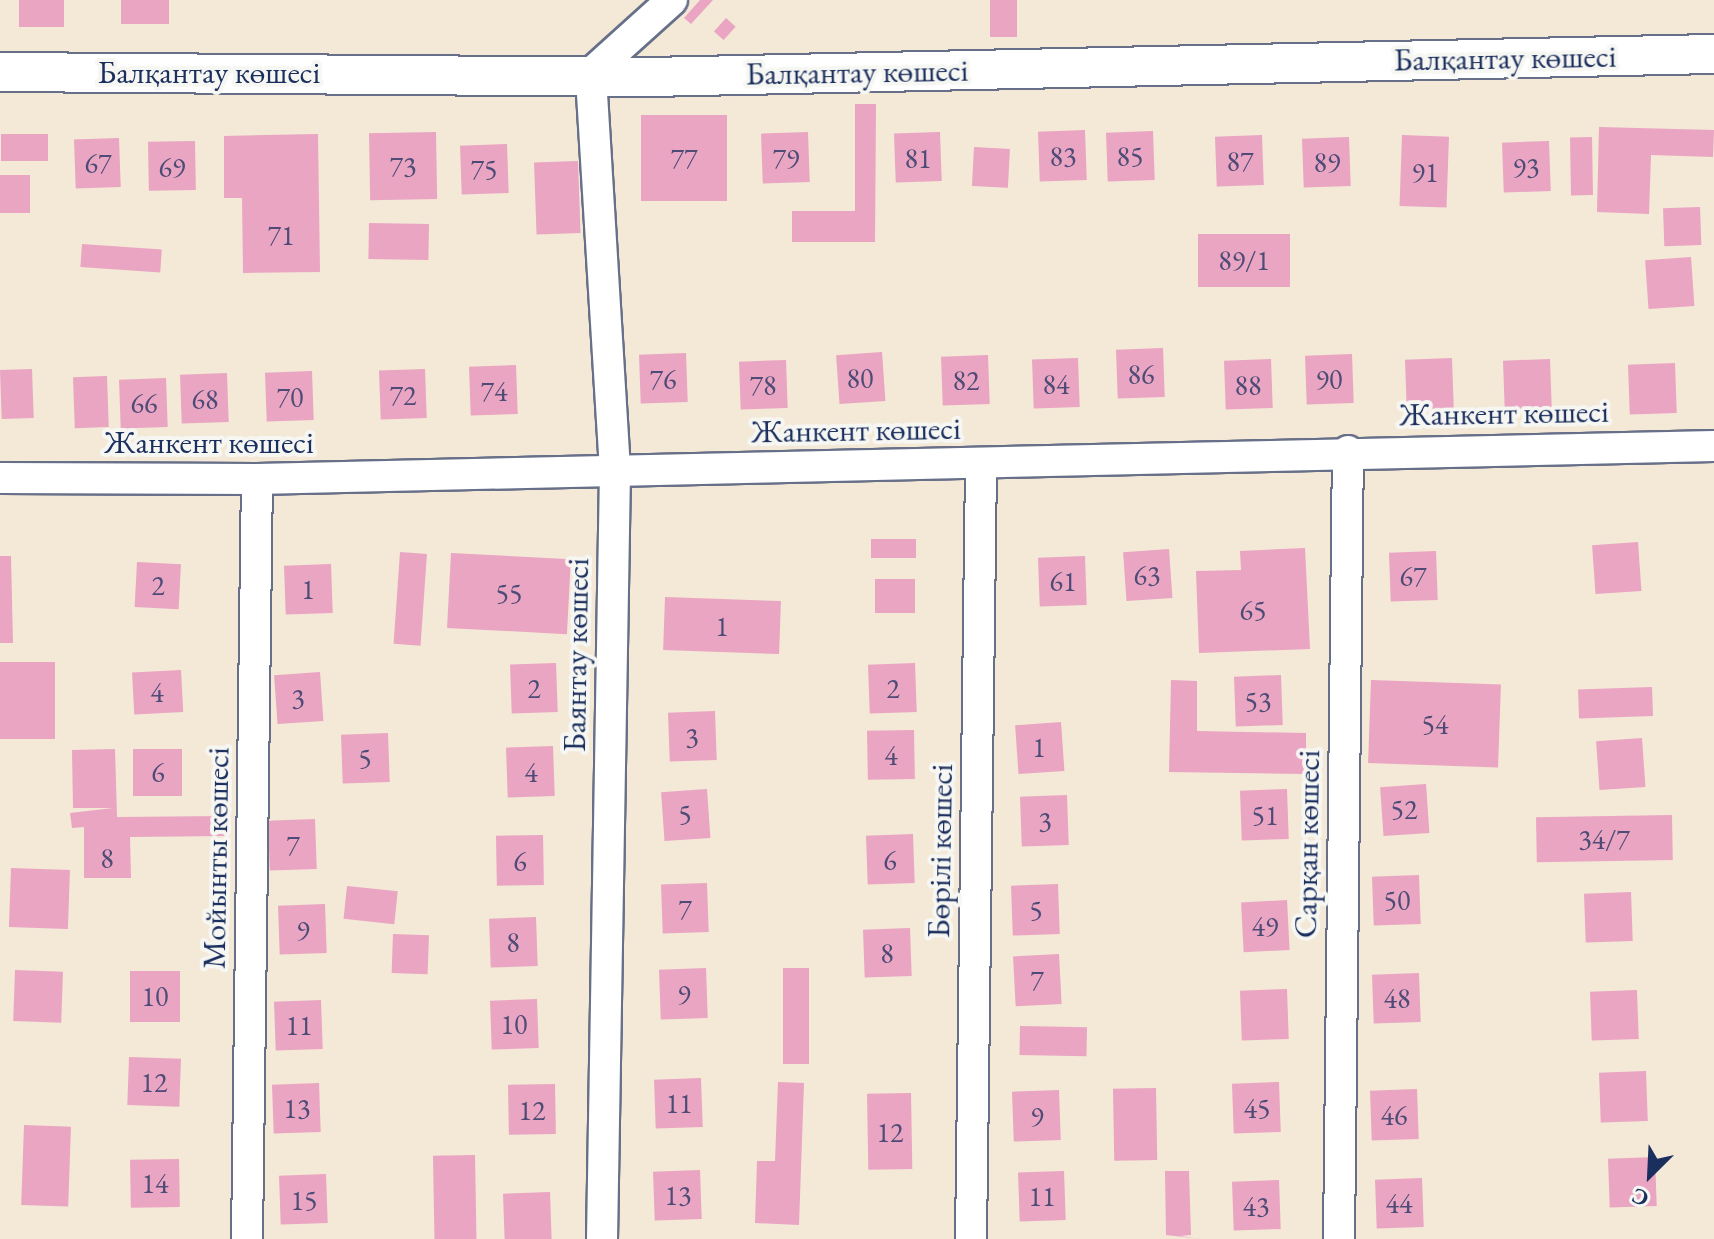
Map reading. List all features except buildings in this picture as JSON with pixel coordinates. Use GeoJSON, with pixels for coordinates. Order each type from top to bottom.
{"type":"FeatureCollection","features":[{"type":"Feature","properties":{"kind":"street"},"geometry":{"type":"LineString","coordinates":[[591,73],[672,0]]}},
{"type":"Feature","properties":{"kind":"street","name":"Балқантау көшесі"},"geometry":{"type":"LineString","coordinates":[[0,72],[591,73],[650,77],[1714,54]]}},
{"type":"Feature","properties":{"kind":"street","name":"Баянтау көшесі"},"geometry":{"type":"LineString","coordinates":[[591,73],[615,470],[602,1239]]}},
{"type":"Feature","properties":{"kind":"street","name":"Жанкент көшесі"},"geometry":{"type":"LineString","coordinates":[[0,478],[257,479],[981,464],[1348,451],[1714,446]]}},
{"type":"Feature","properties":{"kind":"street","name":"Сарқан көшесі"},"geometry":{"type":"LineString","coordinates":[[1339,1239],[1348,451]]}},
{"type":"Feature","properties":{"kind":"street","name":"Бөрілі көшесі"},"geometry":{"type":"LineString","coordinates":[[971,1239],[981,464]]}},
{"type":"Feature","properties":{"kind":"street","name":"Мойынты көшесі"},"geometry":{"type":"LineString","coordinates":[[247,1239],[257,479]]}}]}
